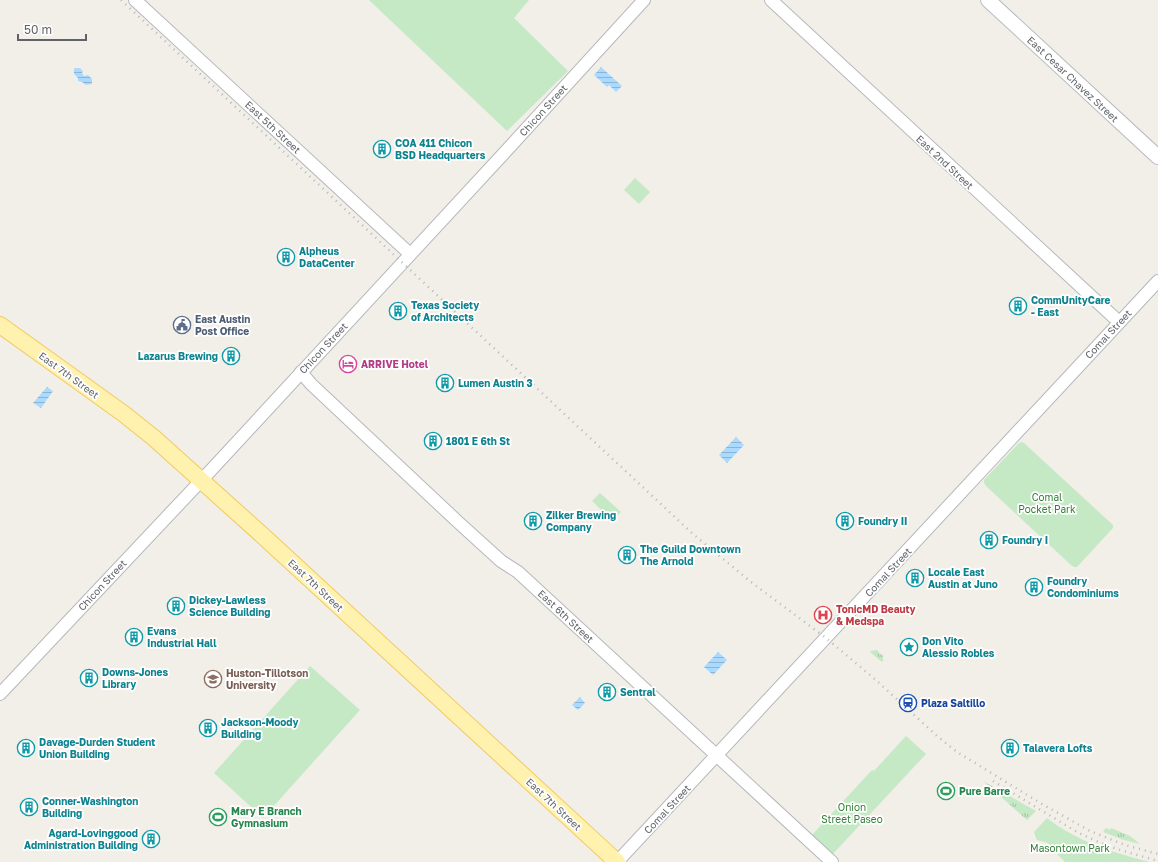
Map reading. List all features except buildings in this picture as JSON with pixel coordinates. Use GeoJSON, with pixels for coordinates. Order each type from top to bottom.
{"type":"FeatureCollection","features":[{"type":"Feature","properties":{"kind":"main road","name":"East Cesar Chavez Street"},"geometry":{"type":"LineString","coordinates":[[988,0],[1158,157]]}},
{"type":"Feature","properties":{"kind":"main road","name":"East 7th Street"},"geometry":{"type":"LineString","coordinates":[[0,325],[124,414],[154,438],[617,862]]}},
{"type":"Feature","properties":{"kind":"street","name":"East 5th Street"},"geometry":{"type":"LineString","coordinates":[[135,0],[410,254]]}},
{"type":"Feature","properties":{"kind":"street","name":"Chicon Street"},"geometry":{"type":"LineString","coordinates":[[0,694],[201,480],[644,0]]}},
{"type":"Feature","properties":{"kind":"street","name":"East 2nd Street"},"geometry":{"type":"LineString","coordinates":[[771,0],[1119,322]]}},
{"type":"Feature","properties":{"kind":"street","name":"Comal Street"},"geometry":{"type":"LineString","coordinates":[[617,862],[1158,281]]}},
{"type":"Feature","properties":{"kind":"street","name":"East 6th Street"},"geometry":{"type":"LineString","coordinates":[[301,372],[311,384],[458,522],[501,561],[518,572],[832,862]]}},
{"type":"Feature","properties":{"kind":"green space"},"geometry":{"type":"Polygon","coordinates":[[[369,0],[529,0],[514,18],[568,71],[507,131],[369,0]]]}},
{"type":"Feature","properties":{"kind":"green space"},"geometry":{"type":"Polygon","coordinates":[[[635,178],[650,192],[639,204],[624,190],[635,178]]]}},
{"type":"Feature","properties":{"kind":"green space","name":"Comal Pocket Park"},"geometry":{"type":"Polygon","coordinates":[[[1021,442],[1024,443],[1113,525],[1113,528],[1077,567],[1071,565],[984,483],[984,480],[1021,442]]]}},
{"type":"Feature","properties":{"kind":"green space"},"geometry":{"type":"Polygon","coordinates":[[[600,493],[621,512],[613,521],[592,501],[600,493]]]}},
{"type":"Feature","properties":{"kind":"green space"},"geometry":{"type":"Polygon","coordinates":[[[877,650],[883,656],[882,662],[870,652],[877,650]]]}},
{"type":"Feature","properties":{"kind":"green space"},"geometry":{"type":"Polygon","coordinates":[[[310,666],[360,710],[263,818],[214,773],[310,666]]]}},
{"type":"Feature","properties":{"kind":"green space","name":"Onion Street Paseo"},"geometry":{"type":"Polygon","coordinates":[[[906,736],[926,754],[831,856],[811,836],[872,770],[874,771],[906,736]]]}},
{"type":"Feature","properties":{"kind":"green space"},"geometry":{"type":"Polygon","coordinates":[[[983,781],[1036,811],[1027,820],[983,781]]]}},
{"type":"Feature","properties":{"kind":"green space","name":"Masontown Park"},"geometry":{"type":"Polygon","coordinates":[[[1047,818],[1083,840],[1123,855],[1150,862],[1065,862],[1048,843],[1037,840],[1036,838],[1034,832],[1047,818]]]}},
{"type":"Feature","properties":{"kind":"green space"},"geometry":{"type":"Polygon","coordinates":[[[1106,828],[1110,830],[1111,828],[1130,836],[1140,844],[1103,832],[1106,828]]]}},
{"type":"Feature","properties":{"kind":"water"},"geometry":{"type":"Polygon","coordinates":[[[601,67],[622,86],[616,92],[609,85],[607,87],[594,75],[601,67]]]}},
{"type":"Feature","properties":{"kind":"water"},"geometry":{"type":"Polygon","coordinates":[[[75,68],[80,68],[83,71],[82,73],[84,76],[88,75],[92,79],[92,84],[86,85],[78,81],[78,78],[74,74],[75,68]]]}},
{"type":"Feature","properties":{"kind":"water"},"geometry":{"type":"Polygon","coordinates":[[[47,387],[53,391],[41,408],[33,403],[47,387]]]}},
{"type":"Feature","properties":{"kind":"water"},"geometry":{"type":"Polygon","coordinates":[[[736,437],[744,445],[727,463],[719,455],[736,437]]]}},
{"type":"Feature","properties":{"kind":"water"},"geometry":{"type":"Polygon","coordinates":[[[718,652],[727,660],[713,675],[704,667],[718,652]]]}},
{"type":"Feature","properties":{"kind":"water"},"geometry":{"type":"Polygon","coordinates":[[[580,697],[585,703],[578,710],[572,705],[580,697]]]}},
{"type":"Feature","properties":{"kind":"railway"},"geometry":{"type":"LineString","coordinates":[[121,0],[693,534],[751,582],[826,638],[877,681],[937,736],[957,752],[1042,804],[1090,831],[1125,845],[1158,854]]}},
{"type":"Feature","properties":{"kind":"railway"},"geometry":{"type":"LineString","coordinates":[[993,781],[1077,832],[1117,849],[1158,861]]}},
{"type":"Feature","properties":{"kind":"place","name":"COA 411 Chicon BSD Headquarters"},"geometry":{"type":"Point","coordinates":[382,149]}},
{"type":"Feature","properties":{"kind":"place","name":"Alpheus DataCenter"},"geometry":{"type":"Point","coordinates":[286,257]}},
{"type":"Feature","properties":{"kind":"place","name":"CommUnityCare - East"},"geometry":{"type":"Point","coordinates":[1018,306]}},
{"type":"Feature","properties":{"kind":"place","name":"Texas Society of Architects"},"geometry":{"type":"Point","coordinates":[398,311]}},
{"type":"Feature","properties":{"kind":"place","name":"East Austin Post Office"},"geometry":{"type":"Point","coordinates":[182,325]}},
{"type":"Feature","properties":{"kind":"place","name":"Lazarus Brewing"},"geometry":{"type":"Point","coordinates":[231,356]}},
{"type":"Feature","properties":{"kind":"place","name":"ARRIVE Hotel"},"geometry":{"type":"Point","coordinates":[348,364]}},
{"type":"Feature","properties":{"kind":"place","name":"Lumen Austin 3"},"geometry":{"type":"Point","coordinates":[445,383]}},
{"type":"Feature","properties":{"kind":"place","name":"1801 E 6th St"},"geometry":{"type":"Point","coordinates":[433,441]}},
{"type":"Feature","properties":{"kind":"place","name":"Zilker Brewing Company"},"geometry":{"type":"Point","coordinates":[533,521]}},
{"type":"Feature","properties":{"kind":"place","name":"Foundry II"},"geometry":{"type":"Point","coordinates":[845,521]}},
{"type":"Feature","properties":{"kind":"place","name":"Foundry I"},"geometry":{"type":"Point","coordinates":[989,540]}},
{"type":"Feature","properties":{"kind":"place","name":"The Guild Downtown The Arnold"},"geometry":{"type":"Point","coordinates":[627,555]}},
{"type":"Feature","properties":{"kind":"place","name":"Locale East Austin at Juno"},"geometry":{"type":"Point","coordinates":[915,578]}},
{"type":"Feature","properties":{"kind":"place","name":"Foundry Condominiums"},"geometry":{"type":"Point","coordinates":[1034,587]}},
{"type":"Feature","properties":{"kind":"place","name":"Dickey-Lawless Science Building"},"geometry":{"type":"Point","coordinates":[176,606]}},
{"type":"Feature","properties":{"kind":"place","name":"TonicMD Beauty & Medspa"},"geometry":{"type":"Point","coordinates":[823,615]}},
{"type":"Feature","properties":{"kind":"place","name":"Evans Industrial Hall"},"geometry":{"type":"Point","coordinates":[134,637]}},
{"type":"Feature","properties":{"kind":"place","name":"Don Vito Alessio Robles"},"geometry":{"type":"Point","coordinates":[909,647]}},
{"type":"Feature","properties":{"kind":"place","name":"Downs-Jones Library"},"geometry":{"type":"Point","coordinates":[89,678]}},
{"type":"Feature","properties":{"kind":"place","name":"Huston-Tillotson University"},"geometry":{"type":"Point","coordinates":[213,679]}},
{"type":"Feature","properties":{"kind":"place","name":"Sentral"},"geometry":{"type":"Point","coordinates":[607,692]}},
{"type":"Feature","properties":{"kind":"place","name":"Plaza Saltillo"},"geometry":{"type":"Point","coordinates":[908,703]}},
{"type":"Feature","properties":{"kind":"place","name":"Jackson-Moody Building"},"geometry":{"type":"Point","coordinates":[208,728]}},
{"type":"Feature","properties":{"kind":"place","name":"Davage-Durden Student Union Building"},"geometry":{"type":"Point","coordinates":[26,748]}},
{"type":"Feature","properties":{"kind":"place","name":"Talavera Lofts"},"geometry":{"type":"Point","coordinates":[1010,748]}},
{"type":"Feature","properties":{"kind":"place","name":"Pure Barre"},"geometry":{"type":"Point","coordinates":[946,791]}},
{"type":"Feature","properties":{"kind":"place","name":"Conner-Washington Building"},"geometry":{"type":"Point","coordinates":[29,807]}},
{"type":"Feature","properties":{"kind":"place","name":"Mary E Branch Gymnasium"},"geometry":{"type":"Point","coordinates":[218,817]}},
{"type":"Feature","properties":{"kind":"place","name":"Agard-Lovinggood Administration Building"},"geometry":{"type":"Point","coordinates":[151,839]}}]}
